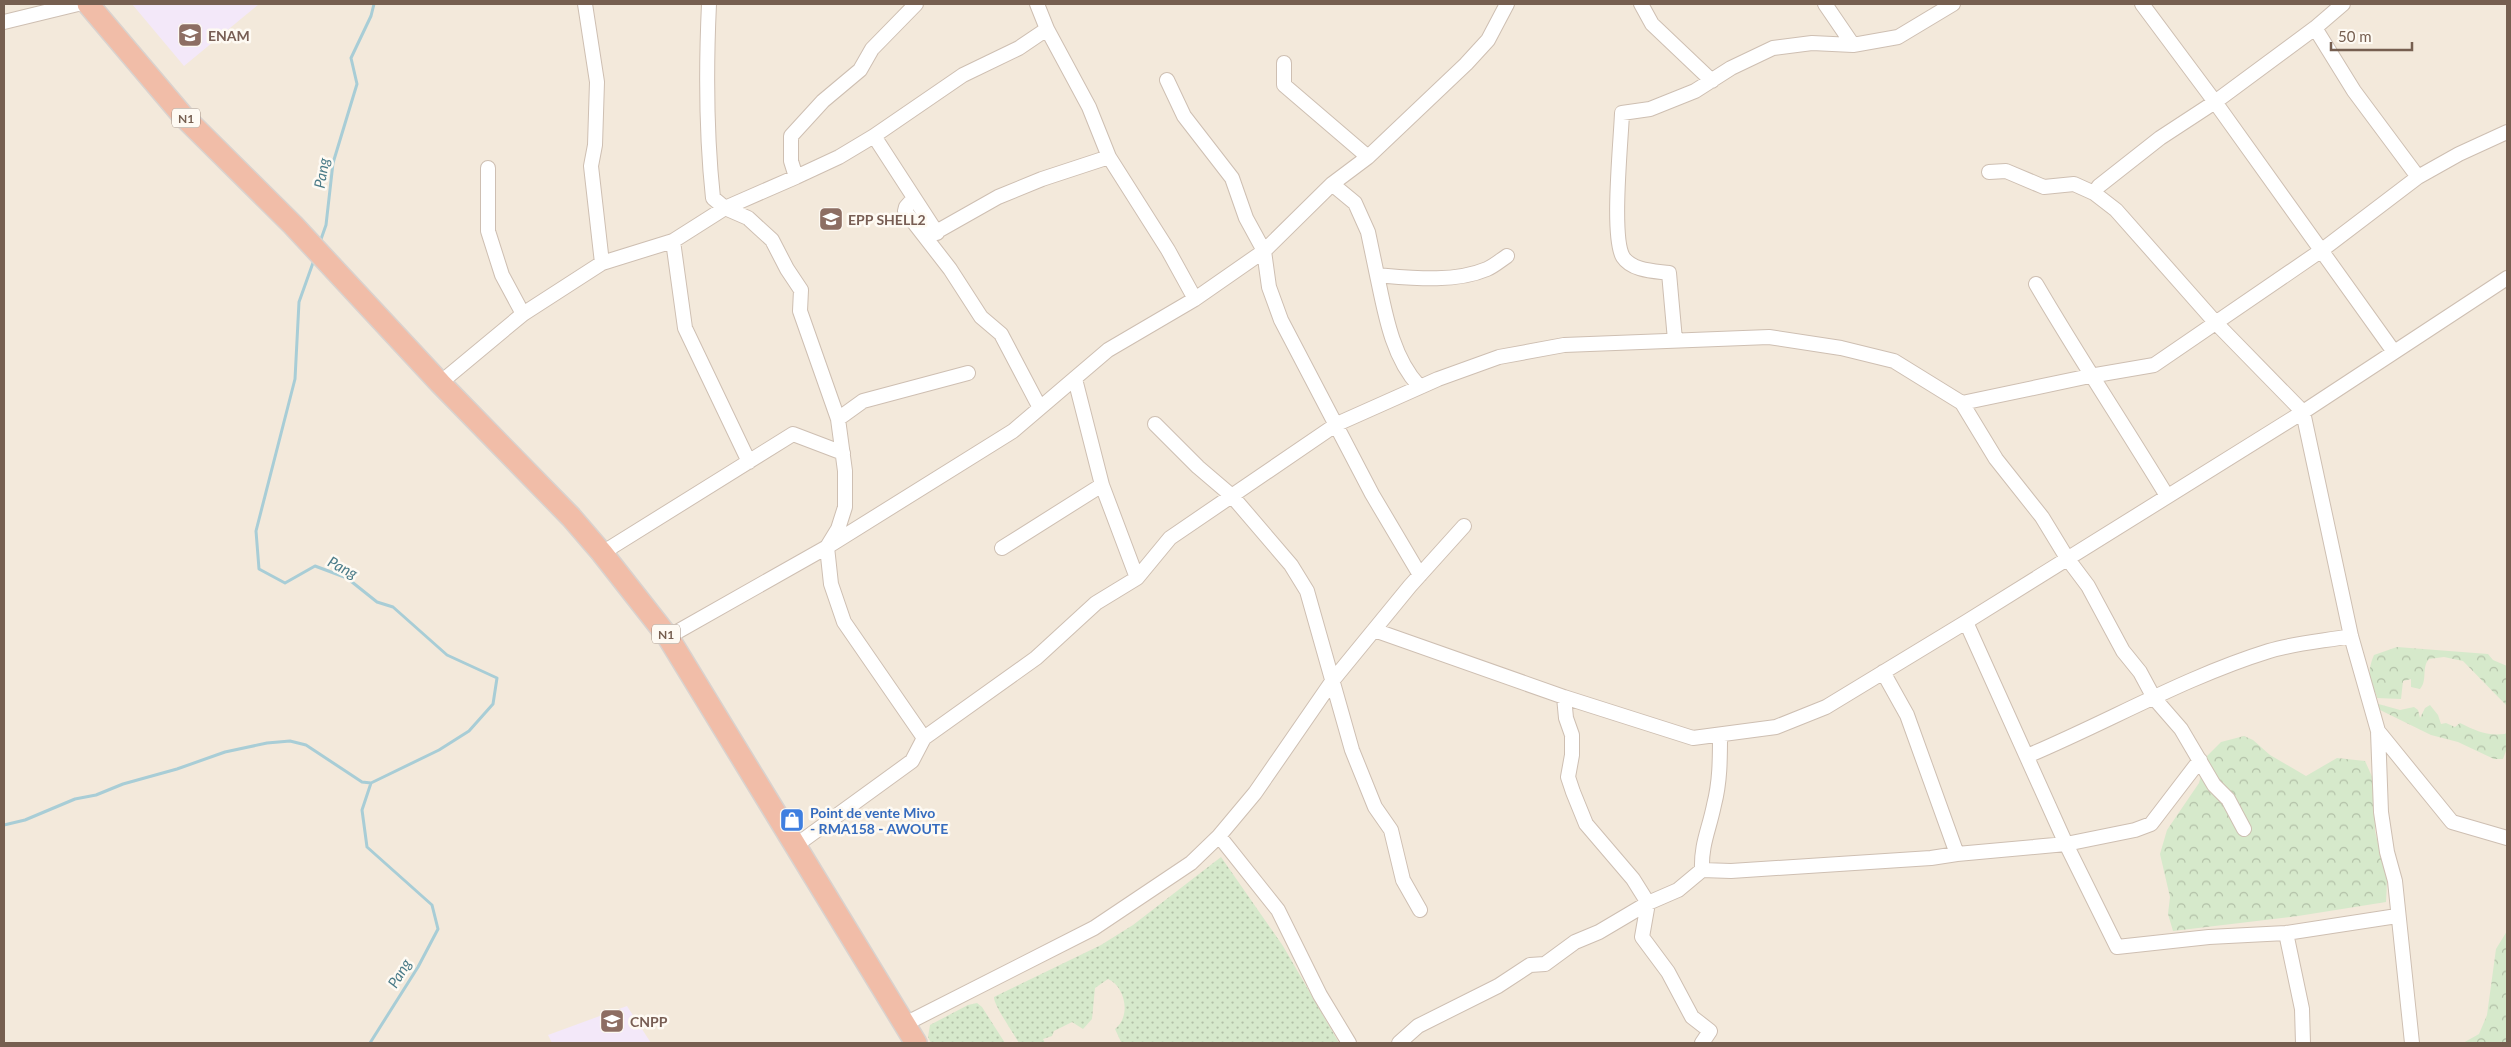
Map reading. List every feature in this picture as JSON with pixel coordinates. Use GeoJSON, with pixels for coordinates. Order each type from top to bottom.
{"type":"FeatureCollection","features":[{"type":"Feature","properties":{"kind":"highway","name":"N1"},"geometry":{"type":"LineString","coordinates":[[88,4],[183,116],[293,225],[440,383],[571,517],[602,553],[668,637],[916,1043]]}},
{"type":"Feature","properties":{"kind":"street"},"geometry":{"type":"LineString","coordinates":[[4,22],[78,4]]}},
{"type":"Feature","properties":{"kind":"street"},"geometry":{"type":"LineString","coordinates":[[586,4],[598,82],[595,146],[591,166],[602,263]]}},
{"type":"Feature","properties":{"kind":"street"},"geometry":{"type":"LineString","coordinates":[[709,4],[707,47],[708,150],[713,198],[725,208],[748,218],[772,240],[787,270],[801,290],[800,311],[838,419],[842,452],[845,506],[838,530],[827,547],[831,584],[844,622],[924,738]]}},
{"type":"Feature","properties":{"kind":"street"},"geometry":{"type":"LineString","coordinates":[[796,177],[790,161],[791,136],[823,101],[860,70],[872,49],[916,4]]}},
{"type":"Feature","properties":{"kind":"street"},"geometry":{"type":"LineString","coordinates":[[1037,4],[1089,107],[1109,157],[1168,250],[1195,299]]}},
{"type":"Feature","properties":{"kind":"street"},"geometry":{"type":"LineString","coordinates":[[668,637],[827,547],[1013,431],[1108,350],[1195,299],[1264,251],[1332,184],[1368,157],[1488,40],[1507,4]]}},
{"type":"Feature","properties":{"kind":"street"},"geometry":{"type":"LineString","coordinates":[[1641,4],[1652,24],[1712,81]]}},
{"type":"Feature","properties":{"kind":"street"},"geometry":{"type":"LineString","coordinates":[[1826,4],[1853,45]]}},
{"type":"Feature","properties":{"kind":"street"},"geometry":{"type":"LineString","coordinates":[[1675,340],[1669,273],[1636,267],[1624,258],[1617,231],[1622,113],[1650,109],[1695,91],[1731,68],[1773,48],[1812,43],[1853,45],[1898,37],[1953,4]]}},
{"type":"Feature","properties":{"kind":"street"},"geometry":{"type":"LineString","coordinates":[[2142,4],[2215,102],[2394,352]]}},
{"type":"Feature","properties":{"kind":"street"},"geometry":{"type":"LineString","coordinates":[[2094,193],[2099,186],[2160,138],[2215,102],[2315,28],[2343,4]]}},
{"type":"Feature","properties":{"kind":"street"},"geometry":{"type":"LineString","coordinates":[[2315,28],[2354,91],[2418,177]]}},
{"type":"Feature","properties":{"kind":"street"},"geometry":{"type":"LineString","coordinates":[[440,383],[523,314],[602,263],[673,241],[725,208],[839,157],[874,136],[964,75],[1019,48],[1048,29]]}},
{"type":"Feature","properties":{"kind":"street"},"geometry":{"type":"LineString","coordinates":[[1284,63],[1284,85],[1368,157]]}},
{"type":"Feature","properties":{"kind":"street"},"geometry":{"type":"LineString","coordinates":[[1167,80],[1184,116],[1232,178],[1246,218],[1264,251],[1269,287],[1280,320],[1337,424],[1372,494],[1420,574]]}},
{"type":"Feature","properties":{"kind":"street"},"geometry":{"type":"LineString","coordinates":[[1962,403],[2090,376],[2154,365],[2322,250],[2418,177],[2459,154],[2507,132]]}},
{"type":"Feature","properties":{"kind":"street"},"geometry":{"type":"LineString","coordinates":[[874,136],[914,198],[906,206],[905,211],[931,235],[981,317],[1001,334],[1040,408]]}},
{"type":"Feature","properties":{"kind":"street"},"geometry":{"type":"LineString","coordinates":[[931,235],[998,198],[1042,179],[1109,157]]}},
{"type":"Feature","properties":{"kind":"street"},"geometry":{"type":"LineString","coordinates":[[488,168],[488,231],[502,275],[523,314]]}},
{"type":"Feature","properties":{"kind":"street"},"geometry":{"type":"LineString","coordinates":[[1989,172],[2006,171],[2044,187],[2074,184],[2094,193],[2116,210],[2216,322],[2303,412],[2351,636],[2378,731],[2381,812],[2386,852],[2395,881],[2397,916],[2412,1043]]}},
{"type":"Feature","properties":{"kind":"street"},"geometry":{"type":"LineString","coordinates":[[1332,184],[1356,202],[1368,232],[1385,312],[1397,353],[1419,386]]}},
{"type":"Feature","properties":{"kind":"street"},"geometry":{"type":"LineString","coordinates":[[673,241],[685,328],[749,462]]}},
{"type":"Feature","properties":{"kind":"street"},"geometry":{"type":"LineString","coordinates":[[1377,275],[1411,278],[1464,276],[1488,269],[1507,256]]}},
{"type":"Feature","properties":{"kind":"street"},"geometry":{"type":"LineString","coordinates":[[1374,630],[1564,697],[1694,738],[1776,727],[1826,707],[1966,622],[2303,412],[2507,278]]}},
{"type":"Feature","properties":{"kind":"street"},"geometry":{"type":"LineString","coordinates":[[2036,284],[2090,376],[2110,403],[2168,496]]}},
{"type":"Feature","properties":{"kind":"street"},"geometry":{"type":"LineString","coordinates":[[795,846],[912,761],[924,738],[1036,658],[1096,603],[1137,578],[1170,538],[1337,424],[1419,386],[1498,356],[1564,345],[1769,337],[1841,348],[1894,361],[1962,403],[1996,459],[2042,517],[2067,558],[2088,586],[2123,651],[2140,672],[2154,698],[2181,729],[2214,785],[2228,799],[2244,829]]}},
{"type":"Feature","properties":{"kind":"street"},"geometry":{"type":"LineString","coordinates":[[838,419],[863,402],[968,373]]}},
{"type":"Feature","properties":{"kind":"street"},"geometry":{"type":"LineString","coordinates":[[1075,379],[1102,485],[1137,578]]}},
{"type":"Feature","properties":{"kind":"street"},"geometry":{"type":"LineString","coordinates":[[1155,424],[1198,467],[1232,496],[1291,564],[1306,591],[1352,750],[1375,807],[1391,830],[1403,880],[1420,910]]}},
{"type":"Feature","properties":{"kind":"street"},"geometry":{"type":"LineString","coordinates":[[602,553],[793,434],[842,452]]}},
{"type":"Feature","properties":{"kind":"street"},"geometry":{"type":"LineString","coordinates":[[1002,548],[1102,485]]}},
{"type":"Feature","properties":{"kind":"street"},"geometry":{"type":"LineString","coordinates":[[905,1024],[1094,928],[1191,863],[1219,836],[1255,793],[1333,680],[1420,574],[1464,526]]}},
{"type":"Feature","properties":{"kind":"street"},"geometry":{"type":"LineString","coordinates":[[1966,622],[2066,844],[2118,947],[2286,932],[2397,916]]}},
{"type":"Feature","properties":{"kind":"street"},"geometry":{"type":"LineString","coordinates":[[2027,756],[2079,734],[2208,673],[2270,651],[2351,636]]}},
{"type":"Feature","properties":{"kind":"street"},"geometry":{"type":"LineString","coordinates":[[1883,672],[1907,715],[1957,854]]}},
{"type":"Feature","properties":{"kind":"street"},"geometry":{"type":"LineString","coordinates":[[1564,697],[1566,718],[1572,735],[1572,755],[1568,777],[1573,792],[1586,824],[1633,879],[1648,903],[1642,936],[1668,972],[1692,1017],[1710,1031],[1702,1043]]}},
{"type":"Feature","properties":{"kind":"street"},"geometry":{"type":"LineString","coordinates":[[2378,731],[2452,822],[2507,838]]}},
{"type":"Feature","properties":{"kind":"street"},"geometry":{"type":"LineString","coordinates":[[1702,870],[1701,849],[1715,804],[1720,735]]}},
{"type":"Feature","properties":{"kind":"street"},"geometry":{"type":"LineString","coordinates":[[1399,1043],[1418,1026],[1498,986],[1530,965],[1545,964],[1575,942],[1599,932],[1648,903],[1678,890],[1702,870],[1731,871],[1857,865],[2066,844],[2135,830],[2151,824],[2200,760]]}},
{"type":"Feature","properties":{"kind":"street"},"geometry":{"type":"LineString","coordinates":[[1219,836],[1278,910],[1320,995],[1349,1043]]}},
{"type":"Feature","properties":{"kind":"street"},"geometry":{"type":"LineString","coordinates":[[2286,932],[2302,1009],[2303,1043]]}},
{"type":"Feature","properties":{"kind":"shaded area"},"geometry":{"type":"Polygon","coordinates":[[[4,4],[2507,4],[2507,1043],[4,1043],[4,4]]]}},
{"type":"Feature","properties":{"kind":"shaded area","name":"ENAM"},"geometry":{"type":"Polygon","coordinates":[[[132,4],[259,4],[184,66],[132,4]]]}},
{"type":"Feature","properties":{"kind":"shaded area","name":"CNPP"},"geometry":{"type":"Polygon","coordinates":[[[627,1006],[651,1043],[552,1043],[548,1035],[627,1006]]]}},
{"type":"Feature","properties":{"kind":"green space"},"geometry":{"type":"Polygon","coordinates":[[[2397,647],[2488,654],[2493,660],[2507,666],[2507,706],[2463,661],[2444,657],[2429,659],[2425,666],[2424,682],[2420,689],[2411,687],[2411,679],[2403,681],[2401,699],[2377,698],[2370,676],[2374,655],[2397,647]]]}},
{"type":"Feature","properties":{"kind":"green space"},"geometry":{"type":"Polygon","coordinates":[[[2375,703],[2400,710],[2414,707],[2418,710],[2420,718],[2425,708],[2430,705],[2438,715],[2441,724],[2446,723],[2455,727],[2460,723],[2486,734],[2505,734],[2507,732],[2507,748],[2503,759],[2494,759],[2458,742],[2431,735],[2376,708],[2375,703]]]}},
{"type":"Feature","properties":{"kind":"green space"},"geometry":{"type":"Polygon","coordinates":[[[2244,736],[2253,740],[2270,755],[2306,776],[2337,758],[2365,761],[2374,781],[2375,831],[2387,881],[2386,902],[2298,916],[2173,931],[2168,914],[2170,897],[2160,854],[2167,830],[2199,783],[2206,757],[2221,742],[2244,736]]]}},
{"type":"Feature","properties":{"kind":"green space"},"geometry":{"type":"Polygon","coordinates":[[[1221,857],[1283,946],[1339,1043],[1121,1042],[1115,1029],[1123,1017],[1125,1010],[1124,1002],[1119,989],[1108,979],[1095,988],[1092,1019],[1083,1029],[1072,1022],[1054,1031],[1052,1036],[1043,1039],[1045,1043],[1019,1043],[1000,1012],[994,997],[1101,945],[1133,925],[1221,857]]]}},
{"type":"Feature","properties":{"kind":"green space"},"geometry":{"type":"Polygon","coordinates":[[[2507,931],[2507,1043],[2463,1043],[2479,1034],[2487,1015],[2496,949],[2507,931]]]}},
{"type":"Feature","properties":{"kind":"green space"},"geometry":{"type":"Polygon","coordinates":[[[977,1003],[982,1007],[1005,1043],[931,1043],[928,1037],[930,1025],[968,1005],[977,1003]]]}},
{"type":"Feature","properties":{"kind":"waterway","name":"Pang"},"geometry":{"type":"LineString","coordinates":[[320,242],[326,225],[333,163],[357,84],[351,58],[371,16],[374,4]]}},
{"type":"Feature","properties":{"kind":"waterway","name":"Pang"},"geometry":{"type":"LineString","coordinates":[[314,260],[299,302],[295,379],[256,531],[259,569],[285,583],[315,566],[347,578],[377,602],[393,607],[447,655],[497,678],[493,704],[469,731],[439,750],[371,783],[362,810],[367,847],[432,905],[438,929],[418,967],[370,1043]]}},
{"type":"Feature","properties":{"kind":"waterway"},"geometry":{"type":"LineString","coordinates":[[4,825],[25,820],[75,799],[96,795],[123,784],[177,769],[225,752],[267,743],[290,741],[306,745],[362,782],[371,783]]}},
{"type":"Feature","properties":{"kind":"place","name":"ENAM"},"geometry":{"type":"Point","coordinates":[190,35]}},
{"type":"Feature","properties":{"kind":"place","name":"EPP SHELL2"},"geometry":{"type":"Point","coordinates":[831,219]}},
{"type":"Feature","properties":{"kind":"place","name":"Point de vente Mivo - RMA158 - AWOUTE"},"geometry":{"type":"Point","coordinates":[792,820]}},
{"type":"Feature","properties":{"kind":"place","name":"CNPP"},"geometry":{"type":"Point","coordinates":[612,1021]}}]}
